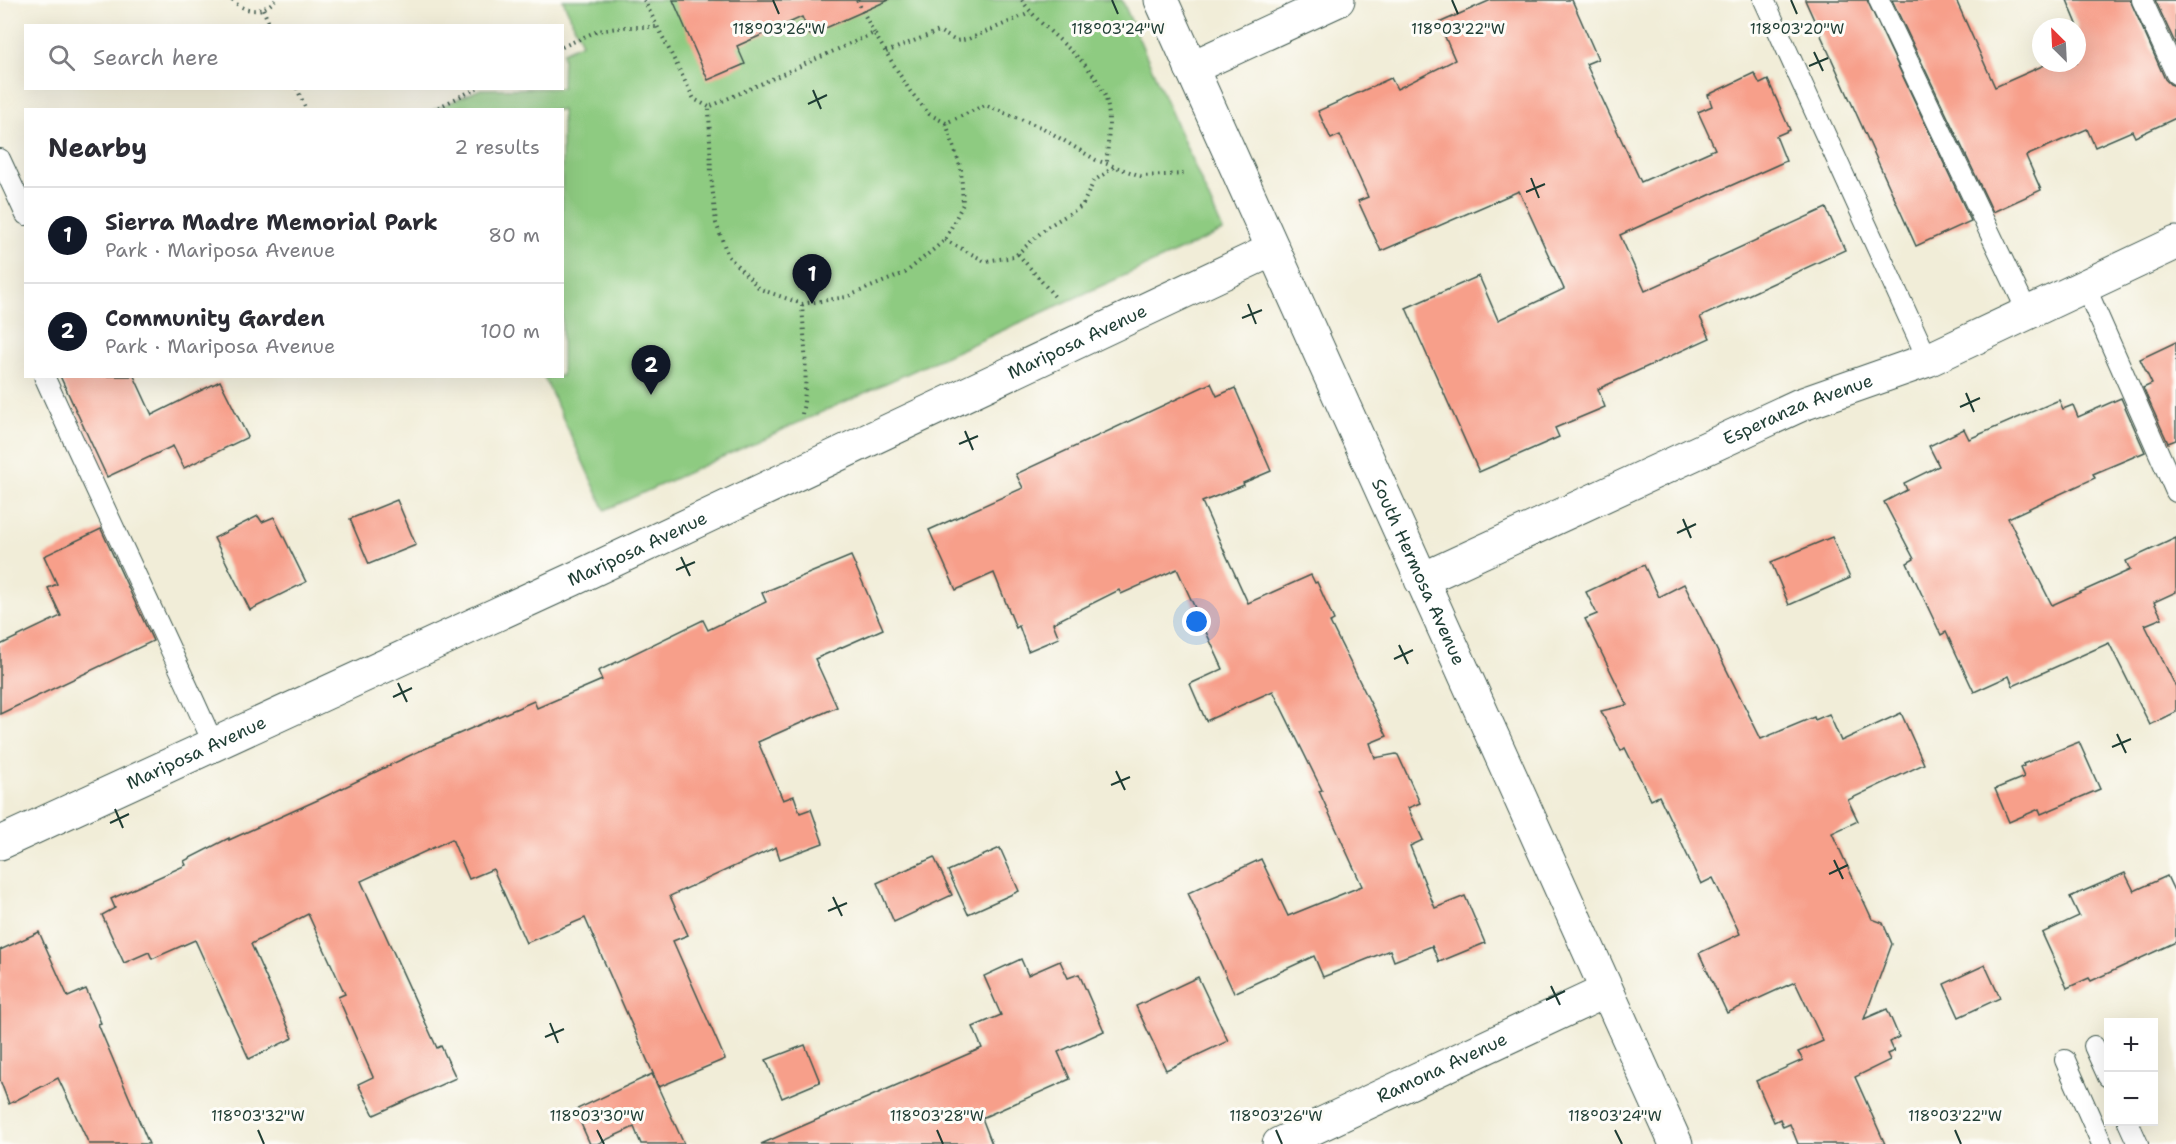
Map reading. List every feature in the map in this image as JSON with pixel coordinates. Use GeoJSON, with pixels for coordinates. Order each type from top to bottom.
{"type":"FeatureCollection","features":[{"type":"Feature","properties":{"kind":"street","name":"South Hermosa Avenue"},"geometry":{"type":"LineString","coordinates":[[1161,0],[1676,1144]]}},
{"type":"Feature","properties":{"kind":"street"},"geometry":{"type":"LineString","coordinates":[[1191,68],[1338,0]]}},
{"type":"Feature","properties":{"kind":"street","name":"Esperanza Avenue"},"geometry":{"type":"LineString","coordinates":[[1421,580],[1800,405],[1928,360],[2176,243]]}},
{"type":"Feature","properties":{"kind":"street","name":"Mariposa Avenue"},"geometry":{"type":"LineString","coordinates":[[0,843],[580,576],[1272,250]]}},
{"type":"Feature","properties":{"kind":"street","name":"Ramona Avenue"},"geometry":{"type":"LineString","coordinates":[[1279,1144],[1606,991]]}},
{"type":"Feature","properties":{"kind":"lane"},"geometry":{"type":"LineString","coordinates":[[1764,0],[1928,360]]}},
{"type":"Feature","properties":{"kind":"lane"},"geometry":{"type":"LineString","coordinates":[[1879,0],[2028,313]]}},
{"type":"Feature","properties":{"kind":"lane"},"geometry":{"type":"LineString","coordinates":[[2142,0],[2176,74]]}},
{"type":"Feature","properties":{"kind":"lane"},"geometry":{"type":"LineString","coordinates":[[0,159],[24,211]]}},
{"type":"Feature","properties":{"kind":"lane"},"geometry":{"type":"LineString","coordinates":[[2085,286],[2176,492]]}},
{"type":"Feature","properties":{"kind":"lane"},"geometry":{"type":"LineString","coordinates":[[45,378],[214,745]]}},
{"type":"Feature","properties":{"kind":"lane"},"geometry":{"type":"LineString","coordinates":[[2094,1046],[2107,1072]]}},
{"type":"Feature","properties":{"kind":"lane"},"geometry":{"type":"LineString","coordinates":[[2065,1060],[2102,1144]]}},
{"type":"Feature","properties":{"kind":"lane"},"geometry":{"type":"LineString","coordinates":[[2130,1126],[2138,1144]]}},
{"type":"Feature","properties":{"kind":"path"},"geometry":{"type":"LineString","coordinates":[[232,0],[254,11],[263,9],[275,0]]}},
{"type":"Feature","properties":{"kind":"path"},"geometry":{"type":"LineString","coordinates":[[644,0],[694,99],[710,107]]}},
{"type":"Feature","properties":{"kind":"path"},"geometry":{"type":"LineString","coordinates":[[710,107],[711,175],[716,223],[728,256],[760,289],[802,304],[846,297],[905,273],[945,240],[963,204],[961,169],[946,123],[929,114],[910,91],[874,33],[857,0]]}},
{"type":"Feature","properties":{"kind":"path"},"geometry":{"type":"LineString","coordinates":[[1022,0],[1030,13],[1088,69],[1106,98],[1107,164]]}},
{"type":"Feature","properties":{"kind":"path"},"geometry":{"type":"LineString","coordinates":[[263,9],[269,24]]}},
{"type":"Feature","properties":{"kind":"path"},"geometry":{"type":"LineString","coordinates":[[886,52],[939,31],[956,41],[969,39],[1030,13]]}},
{"type":"Feature","properties":{"kind":"path"},"geometry":{"type":"LineString","coordinates":[[564,46],[597,31],[624,27],[656,27]]}},
{"type":"Feature","properties":{"kind":"path"},"geometry":{"type":"LineString","coordinates":[[710,107],[874,33]]}},
{"type":"Feature","properties":{"kind":"path"},"geometry":{"type":"LineString","coordinates":[[298,90],[305,108]]}},
{"type":"Feature","properties":{"kind":"path"},"geometry":{"type":"LineString","coordinates":[[437,108],[473,90]]}},
{"type":"Feature","properties":{"kind":"path"},"geometry":{"type":"LineString","coordinates":[[946,123],[985,105],[1043,128],[1096,160],[1141,177],[1185,174]]}},
{"type":"Feature","properties":{"kind":"path"},"geometry":{"type":"LineString","coordinates":[[945,240],[985,261],[1014,257],[1047,227],[1082,206],[1094,181],[1115,167]]}},
{"type":"Feature","properties":{"kind":"path"},"geometry":{"type":"LineString","coordinates":[[1017,254],[1055,297]]}},
{"type":"Feature","properties":{"kind":"path"},"geometry":{"type":"LineString","coordinates":[[802,304],[805,357],[802,414]]}},
{"type":"Feature","properties":{"kind":"green space"},"geometry":{"type":"Polygon","coordinates":[[[563,0],[1122,0],[1223,231],[605,510],[544,378],[564,378],[564,108],[438,108],[479,90],[564,90],[564,52],[582,43],[563,0]]]}},
{"type":"Feature","properties":{"kind":"building"},"geometry":{"type":"Polygon","coordinates":[[[673,0],[889,0],[810,35],[802,17],[737,46],[745,64],[708,80],[673,0]]]}},
{"type":"Feature","properties":{"kind":"building"},"geometry":{"type":"Polygon","coordinates":[[[1491,0],[1572,0],[1598,59],[1586,64],[1641,182],[1715,149],[1698,112],[1712,106],[1708,95],[1754,73],[1760,84],[1768,80],[1790,130],[1776,136],[1786,161],[1620,235],[1645,291],[1826,208],[1845,250],[1700,317],[1710,338],[1598,389],[1605,407],[1555,428],[1559,437],[1479,472],[1406,308],[1479,276],[1498,320],[1564,289],[1519,191],[1381,251],[1358,201],[1368,197],[1340,135],[1331,139],[1318,111],[1391,78],[1397,89],[1455,60],[1439,23],[1491,0]]]}},
{"type":"Feature","properties":{"kind":"building"},"geometry":{"type":"Polygon","coordinates":[[[1805,0],[1867,0],[1971,221],[1916,246],[1805,0]]]}},
{"type":"Feature","properties":{"kind":"building"},"geometry":{"type":"Polygon","coordinates":[[[1892,0],[1956,0],[1995,87],[2032,71],[2086,72],[2086,18],[2074,18],[2067,0],[2130,0],[2165,79],[2176,86],[2176,118],[2135,137],[2132,131],[2095,147],[2087,129],[2026,156],[2041,190],[1993,212],[1892,0]]]}},
{"type":"Feature","properties":{"kind":"building"},"geometry":{"type":"Polygon","coordinates":[[[2155,0],[2176,0],[2176,45],[2155,0]]]}},
{"type":"Feature","properties":{"kind":"building"},"geometry":{"type":"Polygon","coordinates":[[[2176,342],[2176,440],[2168,443],[2143,388],[2152,384],[2140,359],[2176,342]]]}},
{"type":"Feature","properties":{"kind":"building"},"geometry":{"type":"Polygon","coordinates":[[[61,378],[135,378],[152,415],[220,381],[248,437],[184,468],[173,446],[107,477],[61,378]]]}},
{"type":"Feature","properties":{"kind":"building"},"geometry":{"type":"Polygon","coordinates":[[[1211,383],[1217,396],[1235,388],[1271,471],[1202,502],[1248,603],[1311,575],[1315,583],[1317,582],[1334,620],[1330,622],[1387,736],[1370,743],[1375,758],[1398,755],[1420,803],[1408,808],[1423,840],[1410,846],[1435,908],[1465,896],[1485,943],[1439,962],[1432,946],[1394,961],[1390,950],[1323,977],[1314,956],[1234,993],[1188,893],[1261,859],[1288,916],[1362,886],[1319,791],[1322,790],[1273,691],[1206,721],[1190,684],[1223,669],[1177,569],[1121,594],[1119,590],[1053,623],[1059,638],[1028,651],[1019,626],[1016,628],[994,573],[956,590],[929,530],[1023,488],[1016,474],[1211,383]]]}},
{"type":"Feature","properties":{"kind":"building"},"geometry":{"type":"Polygon","coordinates":[[[2121,398],[2145,452],[2093,474],[2095,478],[2008,518],[2052,605],[2130,570],[2126,561],[2176,538],[2176,592],[2154,602],[2162,618],[2145,625],[2176,687],[2176,712],[2150,725],[2109,643],[2013,686],[2009,676],[1974,692],[1946,632],[1941,635],[1907,563],[1914,559],[1884,502],[1907,490],[1904,483],[1939,466],[1929,446],[1964,429],[1969,439],[2059,400],[2063,409],[2073,405],[2078,417],[2121,398]]]}},
{"type":"Feature","properties":{"kind":"building"},"geometry":{"type":"Polygon","coordinates":[[[397,500],[416,545],[369,564],[350,519],[397,500]]]}},
{"type":"Feature","properties":{"kind":"building"},"geometry":{"type":"Polygon","coordinates":[[[258,516],[262,522],[274,517],[306,582],[250,610],[214,538],[258,516]]]}},
{"type":"Feature","properties":{"kind":"building"},"geometry":{"type":"Polygon","coordinates":[[[101,529],[153,641],[0,714],[0,645],[61,616],[48,588],[57,584],[44,556],[101,529]]]}},
{"type":"Feature","properties":{"kind":"building"},"geometry":{"type":"Polygon","coordinates":[[[1832,537],[1850,578],[1789,605],[1771,562],[1832,537]]]}},
{"type":"Feature","properties":{"kind":"building"},"geometry":{"type":"Polygon","coordinates":[[[851,556],[883,629],[815,659],[837,707],[758,742],[783,800],[794,796],[800,813],[811,809],[823,843],[780,859],[776,847],[670,896],[688,935],[673,941],[725,1059],[659,1087],[585,918],[526,943],[493,869],[469,879],[452,839],[361,881],[437,1048],[441,1046],[456,1078],[374,1115],[358,1084],[373,1077],[338,997],[345,994],[308,914],[251,944],[293,1038],[249,1059],[195,940],[152,959],[149,952],[124,963],[102,915],[115,908],[111,899],[186,865],[184,861],[229,838],[229,840],[320,799],[415,753],[534,701],[537,708],[602,680],[598,671],[703,620],[708,630],[766,602],[762,593],[851,556]]]}},
{"type":"Feature","properties":{"kind":"building"},"geometry":{"type":"Polygon","coordinates":[[[1644,565],[1659,597],[1684,584],[1761,739],[1814,717],[1815,720],[1829,714],[1841,741],[1901,713],[1924,764],[1848,800],[1858,821],[1832,833],[1872,919],[1883,923],[1892,944],[1864,1019],[1887,1009],[1899,1037],[1890,1042],[1894,1051],[1887,1054],[1890,1060],[1855,1077],[1885,1144],[1798,1144],[1790,1124],[1783,1127],[1780,1119],[1774,1122],[1756,1081],[1803,1060],[1798,1052],[1823,1041],[1795,982],[1727,1013],[1699,953],[1740,934],[1713,878],[1701,884],[1659,796],[1651,800],[1625,748],[1621,751],[1601,711],[1627,705],[1585,619],[1597,614],[1586,592],[1644,565]]]}},
{"type":"Feature","properties":{"kind":"building"},"geometry":{"type":"Polygon","coordinates":[[[2079,742],[2100,789],[2041,814],[2039,809],[2009,822],[1995,789],[2024,777],[2020,768],[2024,766],[2023,764],[2079,742]]]}},
{"type":"Feature","properties":{"kind":"building"},"geometry":{"type":"Polygon","coordinates":[[[1000,848],[1019,891],[968,914],[948,871],[1000,848]]]}},
{"type":"Feature","properties":{"kind":"building"},"geometry":{"type":"Polygon","coordinates":[[[934,857],[952,895],[894,922],[877,883],[934,857]]]}},
{"type":"Feature","properties":{"kind":"building"},"geometry":{"type":"Polygon","coordinates":[[[2125,873],[2134,891],[2167,876],[2176,895],[2176,942],[2091,981],[2089,978],[2067,988],[2042,933],[2079,916],[2070,897],[2125,873]]]}},
{"type":"Feature","properties":{"kind":"building"},"geometry":{"type":"Polygon","coordinates":[[[39,932],[68,997],[86,989],[101,1023],[98,1024],[149,1144],[89,1144],[58,1078],[9,1104],[0,1080],[0,950],[39,932]]]}},
{"type":"Feature","properties":{"kind":"building"},"geometry":{"type":"Polygon","coordinates":[[[1021,959],[1028,975],[1060,961],[1068,978],[1079,974],[1104,1031],[1058,1052],[1070,1079],[982,1118],[992,1144],[761,1144],[982,1048],[973,1027],[1001,1015],[984,976],[1021,959]]]}},
{"type":"Feature","properties":{"kind":"building"},"geometry":{"type":"Polygon","coordinates":[[[1985,965],[2000,998],[1959,1017],[1944,984],[1985,965]]]}},
{"type":"Feature","properties":{"kind":"building"},"geometry":{"type":"Polygon","coordinates":[[[1198,977],[1228,1041],[1166,1070],[1136,1006],[1198,977]]]}},
{"type":"Feature","properties":{"kind":"building"},"geometry":{"type":"Polygon","coordinates":[[[805,1045],[820,1082],[782,1098],[766,1060],[805,1045]]]}},
{"type":"Feature","properties":{"kind":"building"},"geometry":{"type":"Polygon","coordinates":[[[652,1074],[684,1144],[641,1144],[634,1127],[597,1144],[590,1144],[575,1110],[652,1074]]]}},
{"type":"Feature","properties":{"kind":"place","name":"Sierra Madre Memorial Park"},"geometry":{"type":"Point","coordinates":[812,304]}},
{"type":"Feature","properties":{"kind":"place","name":"Community Garden"},"geometry":{"type":"Point","coordinates":[651,395]}}]}
